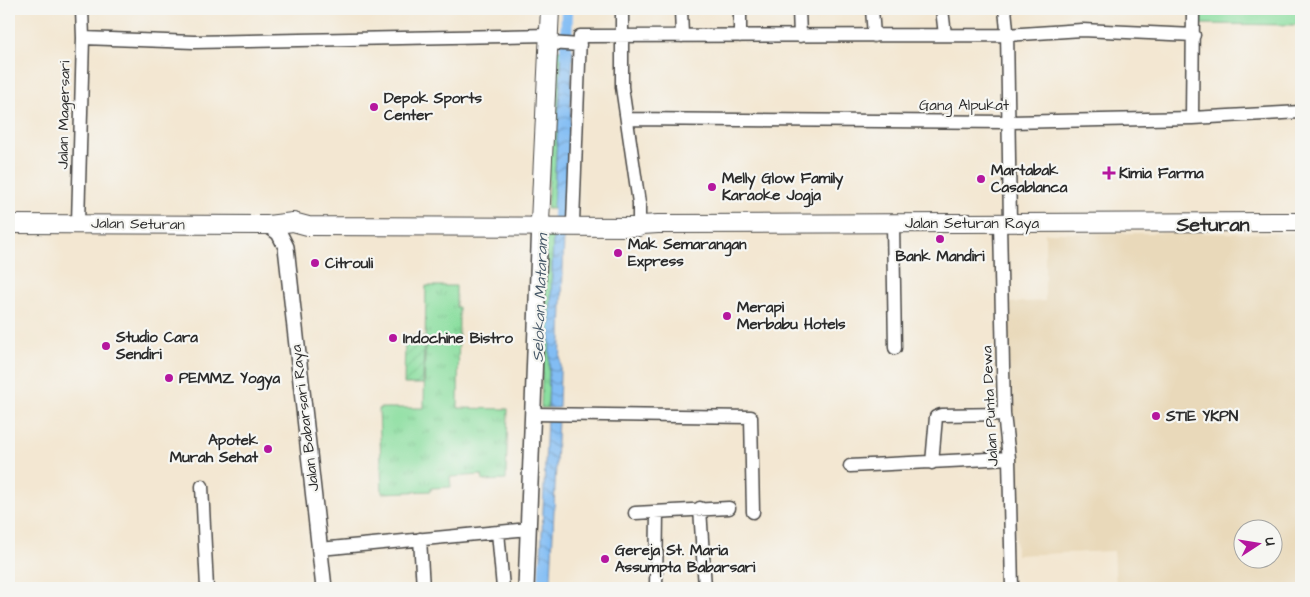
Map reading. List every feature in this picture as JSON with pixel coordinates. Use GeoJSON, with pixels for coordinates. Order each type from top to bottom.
{"type":"FeatureCollection","features":[{"type":"Feature","properties":{"kind":"main road"},"geometry":{"type":"LineString","coordinates":[[308,226],[542,225],[553,40],[550,9]]}},
{"type":"Feature","properties":{"kind":"main road","name":"Jalan Seturan"},"geometry":{"type":"LineString","coordinates":[[9,224],[268,225],[277,222],[294,222],[308,226]]}},
{"type":"Feature","properties":{"kind":"main road","name":"Jalan Seturan Raya"},"geometry":{"type":"LineString","coordinates":[[542,225],[1301,222]]}},
{"type":"Feature","properties":{"kind":"street","name":"Jalan Magersari"},"geometry":{"type":"LineString","coordinates":[[78,223],[83,38],[82,9]]}},
{"type":"Feature","properties":{"kind":"street"},"geometry":{"type":"LineString","coordinates":[[622,9],[622,87],[639,204],[640,224]]}},
{"type":"Feature","properties":{"kind":"street"},"geometry":{"type":"LineString","coordinates":[[681,9],[682,36]]}},
{"type":"Feature","properties":{"kind":"street"},"geometry":{"type":"LineString","coordinates":[[740,9],[740,36]]}},
{"type":"Feature","properties":{"kind":"street"},"geometry":{"type":"LineString","coordinates":[[800,9],[800,36]]}},
{"type":"Feature","properties":{"kind":"street"},"geometry":{"type":"LineString","coordinates":[[872,9],[874,36]]}},
{"type":"Feature","properties":{"kind":"street"},"geometry":{"type":"LineString","coordinates":[[942,9],[945,35]]}},
{"type":"Feature","properties":{"kind":"street","name":"Jalan Punta Dewa"},"geometry":{"type":"LineString","coordinates":[[1005,9],[1008,122],[1005,223],[1004,414],[1009,458],[1012,588]]}},
{"type":"Feature","properties":{"kind":"street"},"geometry":{"type":"LineString","coordinates":[[1192,118],[1193,9]]}},
{"type":"Feature","properties":{"kind":"street"},"geometry":{"type":"LineString","coordinates":[[570,224],[578,45],[580,36],[874,36],[1082,30],[1194,35]]}},
{"type":"Feature","properties":{"kind":"street"},"geometry":{"type":"LineString","coordinates":[[83,38],[194,42],[553,40],[578,45]]}},
{"type":"Feature","properties":{"kind":"street","name":"Gang Alpukat"},"geometry":{"type":"LineString","coordinates":[[627,119],[1008,122],[1192,118],[1301,112]]}},
{"type":"Feature","properties":{"kind":"street"},"geometry":{"type":"LineString","coordinates":[[893,224],[895,348]]}},
{"type":"Feature","properties":{"kind":"street"},"geometry":{"type":"LineString","coordinates":[[268,225],[278,233],[286,248]]}},
{"type":"Feature","properties":{"kind":"street"},"geometry":{"type":"LineString","coordinates":[[526,588],[539,414],[542,225]]}},
{"type":"Feature","properties":{"kind":"street"},"geometry":{"type":"LineString","coordinates":[[286,248],[295,232],[308,226]]}},
{"type":"Feature","properties":{"kind":"street","name":"Jalan Babarsari Raya"},"geometry":{"type":"LineString","coordinates":[[286,248],[324,588]]}},
{"type":"Feature","properties":{"kind":"street"},"geometry":{"type":"LineString","coordinates":[[539,414],[751,417],[753,512]]}},
{"type":"Feature","properties":{"kind":"street"},"geometry":{"type":"LineString","coordinates":[[932,462],[936,417],[1004,414]]}},
{"type":"Feature","properties":{"kind":"street"},"geometry":{"type":"LineString","coordinates":[[850,466],[1009,458]]}},
{"type":"Feature","properties":{"kind":"street"},"geometry":{"type":"LineString","coordinates":[[202,486],[207,588]]}},
{"type":"Feature","properties":{"kind":"street"},"geometry":{"type":"LineString","coordinates":[[700,508],[705,588]]}},
{"type":"Feature","properties":{"kind":"street"},"geometry":{"type":"LineString","coordinates":[[636,513],[700,508],[729,508]]}},
{"type":"Feature","properties":{"kind":"street"},"geometry":{"type":"LineString","coordinates":[[656,588],[657,512]]}},
{"type":"Feature","properties":{"kind":"street"},"geometry":{"type":"LineString","coordinates":[[320,549],[529,529]]}},
{"type":"Feature","properties":{"kind":"street"},"geometry":{"type":"LineString","coordinates":[[498,532],[503,588]]}},
{"type":"Feature","properties":{"kind":"street"},"geometry":{"type":"LineString","coordinates":[[420,539],[423,588]]}},
{"type":"Feature","properties":{"kind":"shaded area","name":"STIE YKPN"},"geometry":{"type":"Polygon","coordinates":[[[1045,233],[1301,233],[1301,588],[1116,588],[1114,551],[1016,555],[1007,303],[1045,301],[1045,233]]]}},
{"type":"Feature","properties":{"kind":"green space"},"geometry":{"type":"Polygon","coordinates":[[[1201,9],[1301,9],[1301,25],[1201,24],[1201,9]]]}},
{"type":"Feature","properties":{"kind":"green space"},"geometry":{"type":"Polygon","coordinates":[[[555,50],[562,50],[553,209],[547,209],[555,50]]]}},
{"type":"Feature","properties":{"kind":"green space"},"geometry":{"type":"Polygon","coordinates":[[[546,234],[553,234],[548,408],[541,408],[546,234]]]}},
{"type":"Feature","properties":{"kind":"green space"},"geometry":{"type":"Polygon","coordinates":[[[426,286],[456,286],[456,307],[459,307],[458,408],[508,409],[506,480],[483,481],[482,475],[450,477],[451,487],[431,488],[431,491],[382,493],[379,408],[424,408],[426,286]]]}},
{"type":"Feature","properties":{"kind":"green space"},"geometry":{"type":"Polygon","coordinates":[[[405,336],[424,337],[423,384],[404,384],[405,336]]]}},
{"type":"Feature","properties":{"kind":"water"},"geometry":{"type":"Polygon","coordinates":[[[562,50],[573,50],[567,210],[553,209],[562,50]]]}},
{"type":"Feature","properties":{"kind":"water"},"geometry":{"type":"Polygon","coordinates":[[[553,234],[564,234],[559,408],[548,408],[553,234]]]}},
{"type":"Feature","properties":{"kind":"water"},"geometry":{"type":"Polygon","coordinates":[[[547,418],[558,418],[551,579],[540,579],[547,418]]]}},
{"type":"Feature","properties":{"kind":"waterway","name":"Selokan Mataram"},"geometry":{"type":"LineString","coordinates":[[566,54],[567,9]]}},
{"type":"Feature","properties":{"kind":"waterway","name":"Selokan Mataram"},"geometry":{"type":"LineString","coordinates":[[558,234],[560,194]]}},
{"type":"Feature","properties":{"kind":"waterway","name":"Selokan Mataram"},"geometry":{"type":"LineString","coordinates":[[544,588],[545,563]]}},
{"type":"Feature","properties":{"kind":"place","name":"Depok Sports Center"},"geometry":{"type":"Point","coordinates":[374,107]}},
{"type":"Feature","properties":{"kind":"place","name":"Kimia Farma"},"geometry":{"type":"Point","coordinates":[1109,173]}},
{"type":"Feature","properties":{"kind":"place","name":"Martabak Casablanca"},"geometry":{"type":"Point","coordinates":[981,179]}},
{"type":"Feature","properties":{"kind":"place","name":"Melly Glow Family Karaoke Jogja"},"geometry":{"type":"Point","coordinates":[712,187]}},
{"type":"Feature","properties":{"kind":"place","name":"Bank Mandiri"},"geometry":{"type":"Point","coordinates":[940,239]}},
{"type":"Feature","properties":{"kind":"place","name":"Mak Semarangan Express"},"geometry":{"type":"Point","coordinates":[618,253]}},
{"type":"Feature","properties":{"kind":"place","name":"Citrouli"},"geometry":{"type":"Point","coordinates":[315,263]}},
{"type":"Feature","properties":{"kind":"place","name":"Merapi Merbabu Hotels"},"geometry":{"type":"Point","coordinates":[727,316]}},
{"type":"Feature","properties":{"kind":"place","name":"Indochine Bistro"},"geometry":{"type":"Point","coordinates":[393,338]}},
{"type":"Feature","properties":{"kind":"place","name":"Studio Cara Sendiri"},"geometry":{"type":"Point","coordinates":[106,346]}},
{"type":"Feature","properties":{"kind":"place","name":"PEMMZ Yogya"},"geometry":{"type":"Point","coordinates":[169,378]}},
{"type":"Feature","properties":{"kind":"place","name":"STIE YKPN"},"geometry":{"type":"Point","coordinates":[1156,416]}},
{"type":"Feature","properties":{"kind":"place","name":"Apotek Murah Sehat"},"geometry":{"type":"Point","coordinates":[268,449]}},
{"type":"Feature","properties":{"kind":"place","name":"Gereja St. Maria Assumpta Babarsari"},"geometry":{"type":"Point","coordinates":[605,559]}},
{"type":"Feature","properties":{"kind":"district","name":"Seturan"},"geometry":{"type":"Point","coordinates":[1213,225]}}]}
